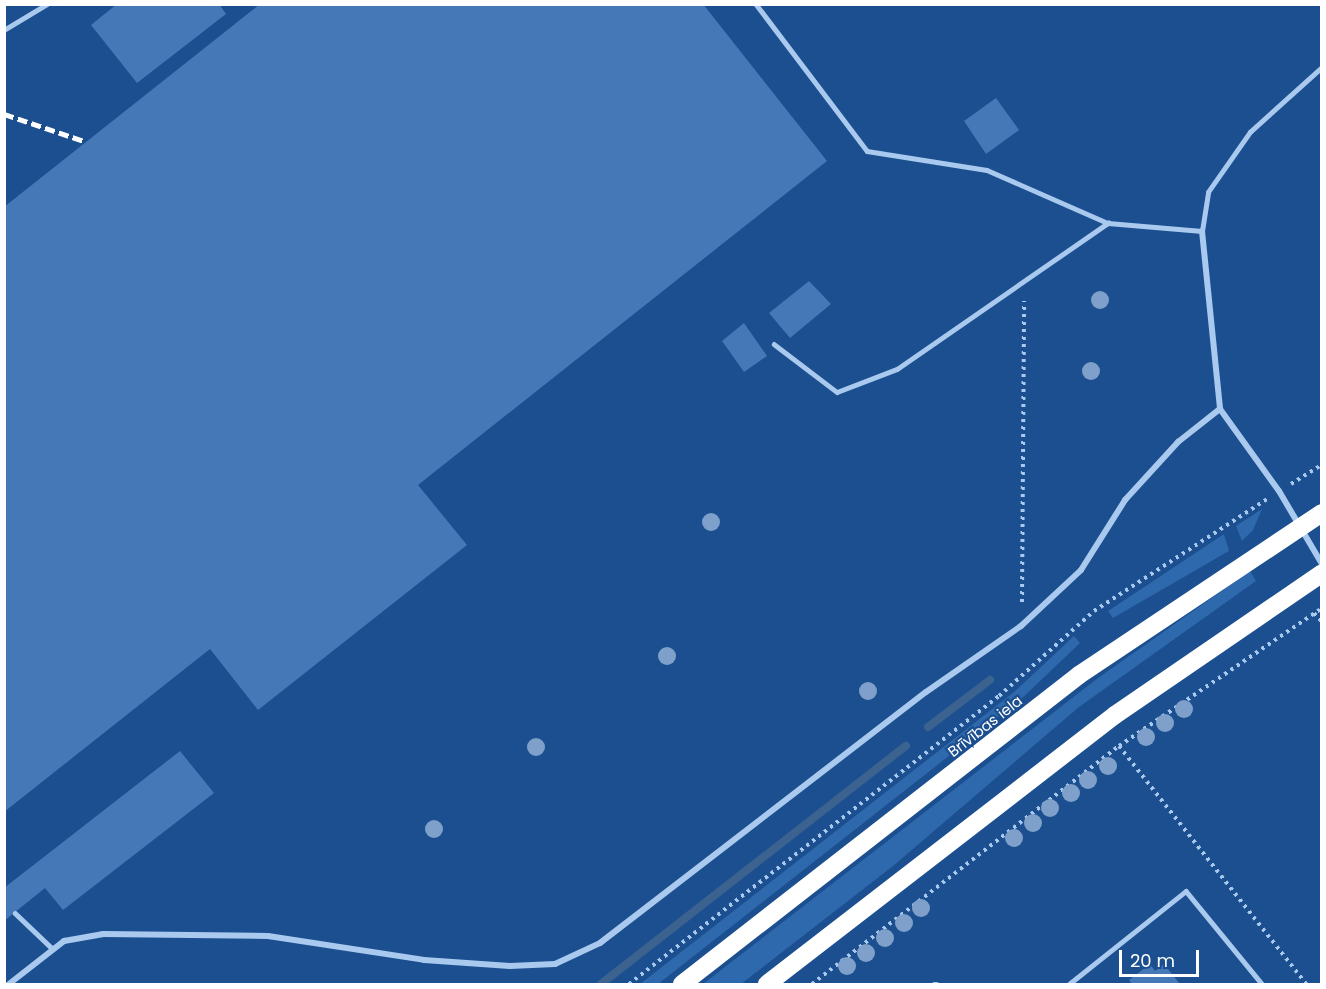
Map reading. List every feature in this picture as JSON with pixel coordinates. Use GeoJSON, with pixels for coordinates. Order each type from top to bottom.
{"type":"FeatureCollection","features":[{"type":"Feature","properties":{"kind":"highway","name":"Brīvības iela"},"geometry":{"type":"LineString","coordinates":[[682,984],[1079,675],[1299,526],[1322,513]]}},
{"type":"Feature","properties":{"kind":"highway"},"geometry":{"type":"LineString","coordinates":[[767,984],[1115,715],[1322,573]]}},
{"type":"Feature","properties":{"kind":"street"},"geometry":{"type":"LineString","coordinates":[[1202,231],[1220,409],[1322,564]]}},
{"type":"Feature","properties":{"kind":"street"},"geometry":{"type":"LineString","coordinates":[[9,984],[64,941],[103,934],[199,933],[268,936],[424,960],[555,964],[600,943],[926,692],[1021,626],[1081,570],[1132,492],[1178,442],[1220,409]]}},
{"type":"Feature","properties":{"kind":"lane"},"geometry":{"type":"LineString","coordinates":[[4,30],[47,4]]}},
{"type":"Feature","properties":{"kind":"lane"},"geometry":{"type":"LineString","coordinates":[[756,4],[867,151],[987,170],[1108,223],[1202,231],[1208,192],[1250,132],[1322,67]]}},
{"type":"Feature","properties":{"kind":"lane"},"geometry":{"type":"LineString","coordinates":[[774,344],[837,392],[897,369],[1108,223]]}},
{"type":"Feature","properties":{"kind":"lane"},"geometry":{"type":"LineString","coordinates":[[1069,984],[1186,891],[1262,984]]}},
{"type":"Feature","properties":{"kind":"lane"},"geometry":{"type":"LineString","coordinates":[[15,913],[53,949]]}},
{"type":"Feature","properties":{"kind":"path"},"geometry":{"type":"LineString","coordinates":[[1021,626],[1024,282]]}},
{"type":"Feature","properties":{"kind":"path"},"geometry":{"type":"LineString","coordinates":[[629,984],[999,696],[1094,611],[1262,502]]}},
{"type":"Feature","properties":{"kind":"path"},"geometry":{"type":"LineString","coordinates":[[812,984],[1119,746],[1322,608]]}},
{"type":"Feature","properties":{"kind":"path"},"geometry":{"type":"LineString","coordinates":[[1314,613],[1322,622]]}},
{"type":"Feature","properties":{"kind":"path"},"geometry":{"type":"LineString","coordinates":[[1119,746],[1306,984]]}},
{"type":"Feature","properties":{"kind":"shaded area"},"geometry":{"type":"Polygon","coordinates":[[[1262,509],[1253,530],[1242,541],[1236,526],[1262,509]]]}},
{"type":"Feature","properties":{"kind":"shaded area"},"geometry":{"type":"Polygon","coordinates":[[[1224,534],[1229,551],[1113,618],[1108,611],[1224,534]]]}},
{"type":"Feature","properties":{"kind":"shaded area"},"geometry":{"type":"Polygon","coordinates":[[[1250,571],[1256,581],[1079,707],[893,866],[741,984],[703,984],[1098,678],[1250,571]]]}},
{"type":"Feature","properties":{"kind":"shaded area"},"geometry":{"type":"Polygon","coordinates":[[[1074,636],[1080,643],[1019,701],[658,984],[640,984],[1014,692],[1074,636]]]}},
{"type":"Feature","properties":{"kind":"building"},"geometry":{"type":"Polygon","coordinates":[[[117,4],[219,4],[226,14],[137,83],[91,25],[117,4]]]}},
{"type":"Feature","properties":{"kind":"building"},"geometry":{"type":"Polygon","coordinates":[[[260,4],[703,4],[827,161],[418,485],[467,545],[258,710],[210,649],[4,812],[4,207],[260,4]]]}},
{"type":"Feature","properties":{"kind":"building"},"geometry":{"type":"Polygon","coordinates":[[[996,98],[1019,130],[986,154],[964,121],[996,98]]]}},
{"type":"Feature","properties":{"kind":"building"},"geometry":{"type":"Polygon","coordinates":[[[809,281],[831,304],[790,338],[769,313],[809,281]]]}},
{"type":"Feature","properties":{"kind":"building"},"geometry":{"type":"Polygon","coordinates":[[[744,323],[767,356],[744,372],[722,341],[744,323]]]}},
{"type":"Feature","properties":{"kind":"building"},"geometry":{"type":"Polygon","coordinates":[[[180,751],[214,793],[63,910],[45,888],[4,921],[4,888],[180,751]]]}},
{"type":"Feature","properties":{"kind":"building"},"geometry":{"type":"Polygon","coordinates":[[[1150,964],[1155,971],[1164,964],[1180,984],[1132,984],[1129,980],[1150,964]]]}},
{"type":"Feature","properties":{"kind":"waterway"},"geometry":{"type":"LineString","coordinates":[[928,727],[990,680]]}},
{"type":"Feature","properties":{"kind":"waterway"},"geometry":{"type":"LineString","coordinates":[[601,984],[906,746]]}},
{"type":"Feature","properties":{"kind":"railway"},"geometry":{"type":"LineString","coordinates":[[4,114],[84,141]]}}]}
